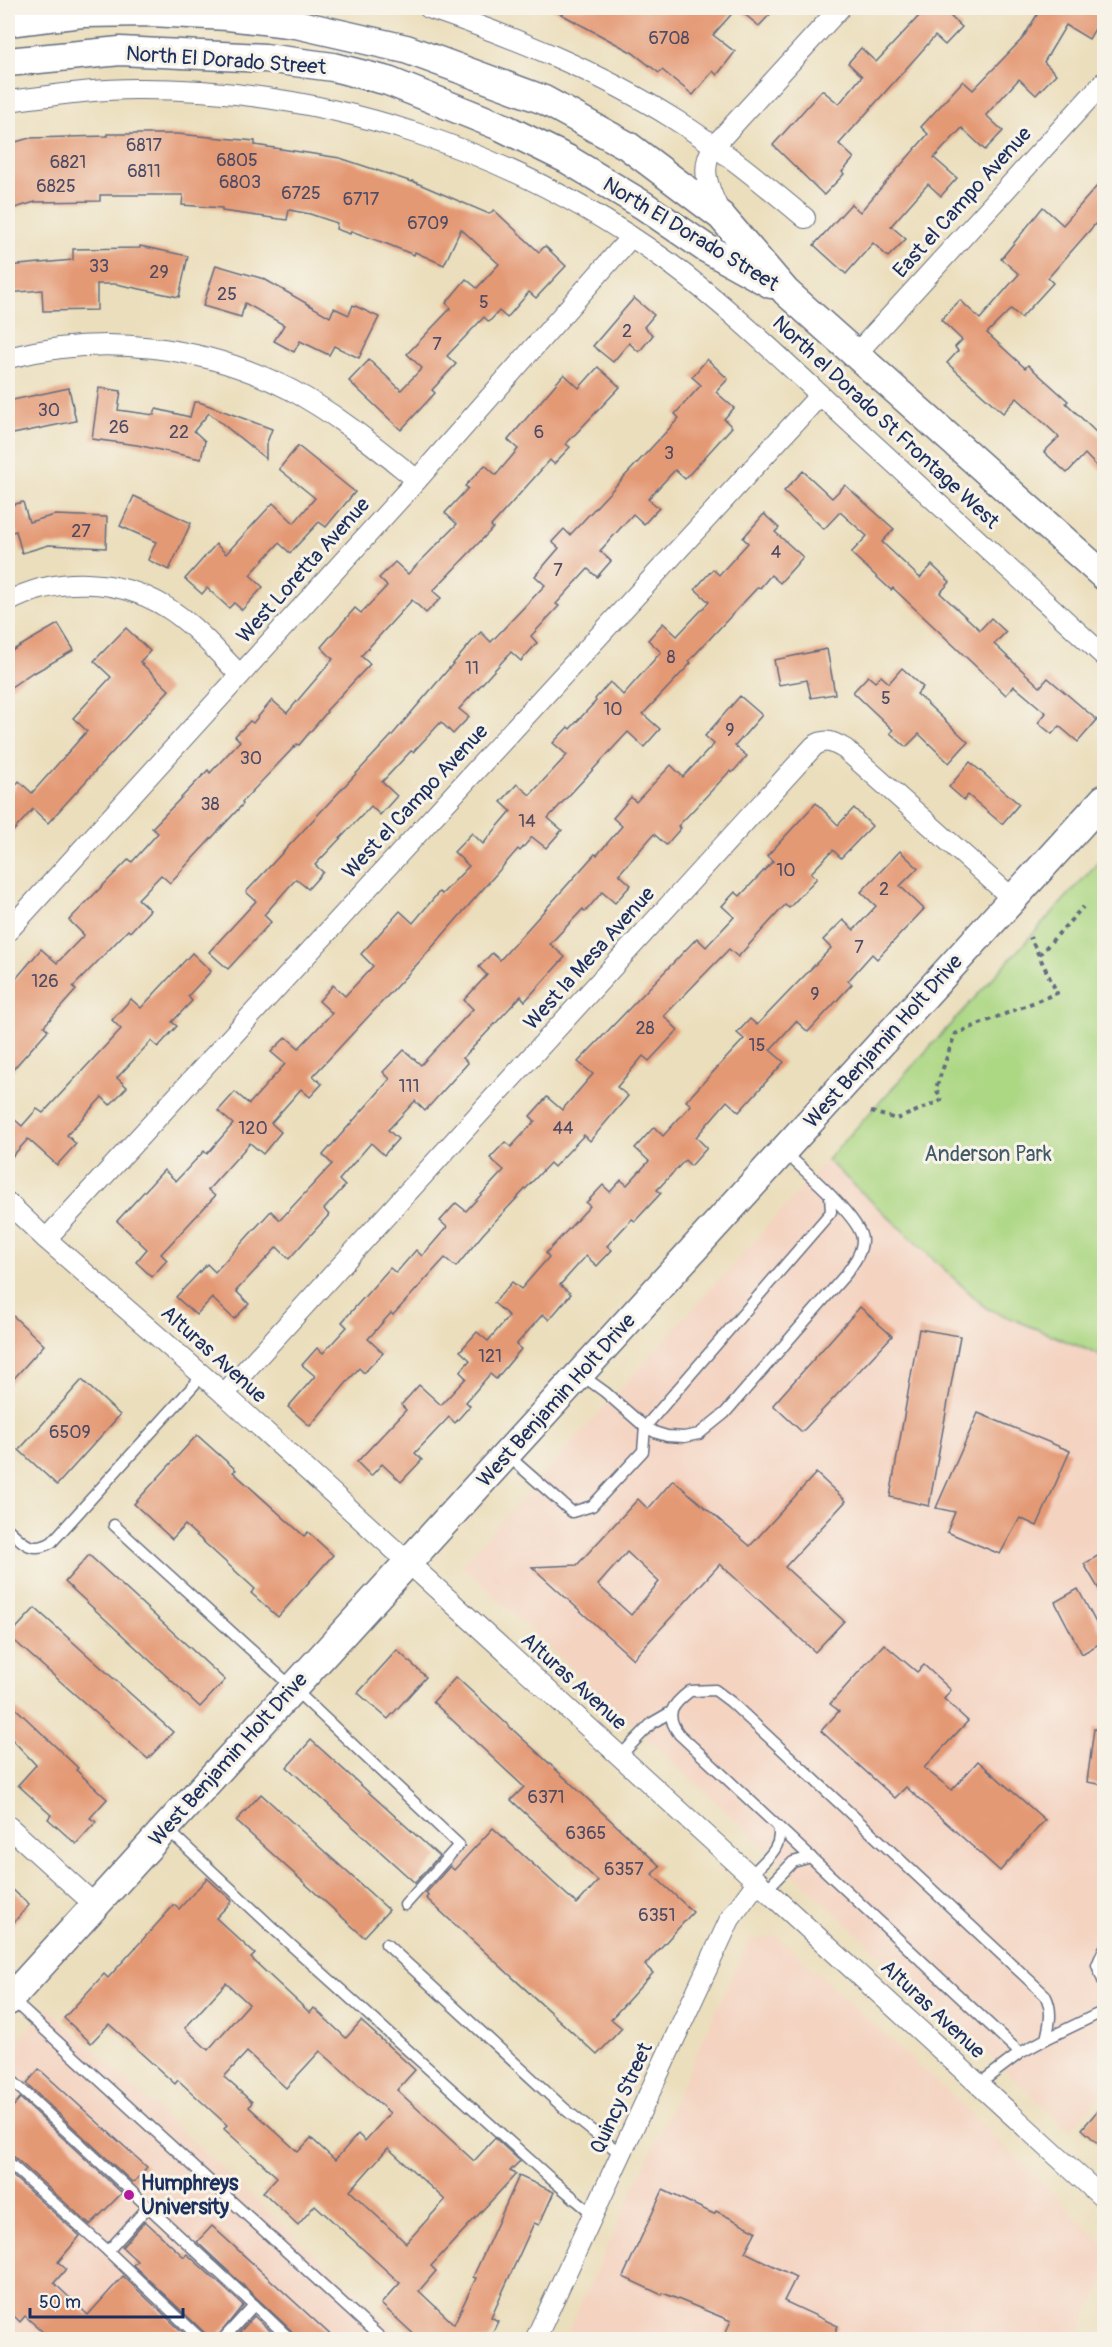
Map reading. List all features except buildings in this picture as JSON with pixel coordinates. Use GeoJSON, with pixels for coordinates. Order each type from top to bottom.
{"type":"FeatureCollection","features":[{"type":"Feature","properties":{"kind":"main road","name":"North El Dorado Street"},"geometry":{"type":"LineString","coordinates":[[8,22],[82,13],[151,12],[228,16],[296,24],[406,49],[543,100],[628,146],[721,216],[786,292],[1104,576]]}},
{"type":"Feature","properties":{"kind":"main road","name":"North El Dorado Street"},"geometry":{"type":"LineString","coordinates":[[8,62],[120,51],[265,58],[333,67],[388,81],[502,126],[567,159],[643,205],[704,247],[786,292]]}},
{"type":"Feature","properties":{"kind":"main road","name":"West Benjamin Holt Drive"},"geometry":{"type":"LineString","coordinates":[[9,2000],[1104,799]]}},
{"type":"Feature","properties":{"kind":"street"},"geometry":{"type":"LineString","coordinates":[[429,8],[483,27],[590,72],[674,118],[757,177],[805,218]]}},
{"type":"Feature","properties":{"kind":"street"},"geometry":{"type":"LineString","coordinates":[[721,216],[706,182],[707,156],[840,8]]}},
{"type":"Feature","properties":{"kind":"street","name":"East el Campo Avenue"},"geometry":{"type":"LineString","coordinates":[[856,354],[1104,82]]}},
{"type":"Feature","properties":{"kind":"street","name":"North el Dorado St Frontage West"},"geometry":{"type":"LineString","coordinates":[[8,101],[91,91],[177,90],[251,96],[336,110],[436,138],[475,153],[540,184],[631,237],[670,264],[742,323],[1104,656]]}},
{"type":"Feature","properties":{"kind":"street","name":"West Loretta Avenue"},"geometry":{"type":"LineString","coordinates":[[8,931],[417,480],[631,237]]}},
{"type":"Feature","properties":{"kind":"street"},"geometry":{"type":"LineString","coordinates":[[8,358],[80,346],[115,345],[150,347],[192,354],[248,372],[291,390],[356,430],[417,480]]}},
{"type":"Feature","properties":{"kind":"street","name":"West el Campo Avenue"},"geometry":{"type":"LineString","coordinates":[[46,1239],[820,395]]}},
{"type":"Feature","properties":{"kind":"street"},"geometry":{"type":"LineString","coordinates":[[8,602],[35,590],[79,584],[122,588],[151,599],[176,614],[240,675]]}},
{"type":"Feature","properties":{"kind":"street","name":"West la Mesa Avenue"},"geometry":{"type":"LineString","coordinates":[[224,1394],[814,746],[822,741],[832,741],[845,749],[1012,899]]}},
{"type":"Feature","properties":{"kind":"street","name":"Alturas Avenue"},"geometry":{"type":"LineString","coordinates":[[8,1203],[224,1394],[1104,2199]]}},
{"type":"Feature","properties":{"kind":"street"},"geometry":{"type":"LineString","coordinates":[[8,1826],[95,1905]]}},
{"type":"Feature","properties":{"kind":"street","name":"Quincy Street"},"geometry":{"type":"LineString","coordinates":[[535,2340],[730,1919],[758,1882]]}},
{"type":"Feature","properties":{"kind":"lane"},"geometry":{"type":"LineString","coordinates":[[579,1374],[605,1392],[645,1427],[667,1436],[684,1437],[699,1434],[716,1422],[846,1274],[855,1261],[862,1238],[852,1220],[819,1182],[783,1151]]}},
{"type":"Feature","properties":{"kind":"lane"},"geometry":{"type":"LineString","coordinates":[[506,1454],[572,1512],[592,1506],[643,1451],[645,1427],[831,1212],[830,1196]]}},
{"type":"Feature","properties":{"kind":"lane"},"geometry":{"type":"LineString","coordinates":[[8,1529],[24,1544],[34,1548],[43,1548],[52,1542],[203,1375]]}},
{"type":"Feature","properties":{"kind":"lane"},"geometry":{"type":"LineString","coordinates":[[114,1525],[293,1688],[459,1845],[405,1905]]}},
{"type":"Feature","properties":{"kind":"lane"},"geometry":{"type":"LineString","coordinates":[[1020,2053],[679,1734],[670,1719],[676,1704],[690,1691],[715,1690],[731,1702],[1045,1995],[1050,2004],[1046,2038]]}},
{"type":"Feature","properties":{"kind":"lane"},"geometry":{"type":"LineString","coordinates":[[620,1756],[652,1724],[671,1712]]}},
{"type":"Feature","properties":{"kind":"lane"},"geometry":{"type":"LineString","coordinates":[[758,1882],[781,1839],[778,1827]]}},
{"type":"Feature","properties":{"kind":"lane"},"geometry":{"type":"LineString","coordinates":[[166,1828],[291,1945],[593,2214]]}},
{"type":"Feature","properties":{"kind":"lane"},"geometry":{"type":"LineString","coordinates":[[758,1882],[793,1862],[811,1857]]}},
{"type":"Feature","properties":{"kind":"lane"},"geometry":{"type":"LineString","coordinates":[[386,1944],[566,2110],[621,2154]]}},
{"type":"Feature","properties":{"kind":"lane"},"geometry":{"type":"LineString","coordinates":[[1104,1949],[1097,1965],[1104,1983]]}},
{"type":"Feature","properties":{"kind":"lane"},"geometry":{"type":"LineString","coordinates":[[9,2000],[383,2340]]}},
{"type":"Feature","properties":{"kind":"lane"},"geometry":{"type":"LineString","coordinates":[[979,2084],[1020,2053],[1104,2011]]}},
{"type":"Feature","properties":{"kind":"lane"},"geometry":{"type":"LineString","coordinates":[[8,2077],[291,2340]]}},
{"type":"Feature","properties":{"kind":"lane"},"geometry":{"type":"LineString","coordinates":[[8,2162],[108,2251],[202,2340]]}},
{"type":"Feature","properties":{"kind":"lane"},"geometry":{"type":"LineString","coordinates":[[108,2251],[148,2207]]}},
{"type":"Feature","properties":{"kind":"lane"},"geometry":{"type":"LineString","coordinates":[[222,2340],[254,2305]]}},
{"type":"Feature","properties":{"kind":"path"},"geometry":{"type":"LineString","coordinates":[[1039,955],[1083,907]]}},
{"type":"Feature","properties":{"kind":"path"},"geometry":{"type":"LineString","coordinates":[[871,1112],[897,1119],[938,1102],[941,1100],[936,1088],[955,1034],[1057,993],[1030,937]]}},
{"type":"Feature","properties":{"kind":"shaded area"},"geometry":{"type":"Polygon","coordinates":[[[827,1160],[986,1307],[1095,1353],[1104,1359],[1104,2092],[1070,2131],[461,1565],[827,1160]]]}},
{"type":"Feature","properties":{"kind":"shaded area"},"geometry":{"type":"Polygon","coordinates":[[[776,1935],[982,2124],[1104,2244],[1104,2280],[1077,2339],[564,2340],[748,1941],[776,1935]]]}},
{"type":"Feature","properties":{"kind":"shaded area","name":"Humphreys University"},"geometry":{"type":"Polygon","coordinates":[[[47,2007],[406,2339],[8,2340],[8,2051],[47,2007]]]}},
{"type":"Feature","properties":{"kind":"green space","name":"Anderson Park"},"geometry":{"type":"Polygon","coordinates":[[[1104,856],[1104,1359],[1095,1353],[986,1308],[827,1160],[1104,856]]]}},
{"type":"Feature","properties":{"kind":"place","name":"Humphreys University"},"geometry":{"type":"Point","coordinates":[129,2195]}}]}
